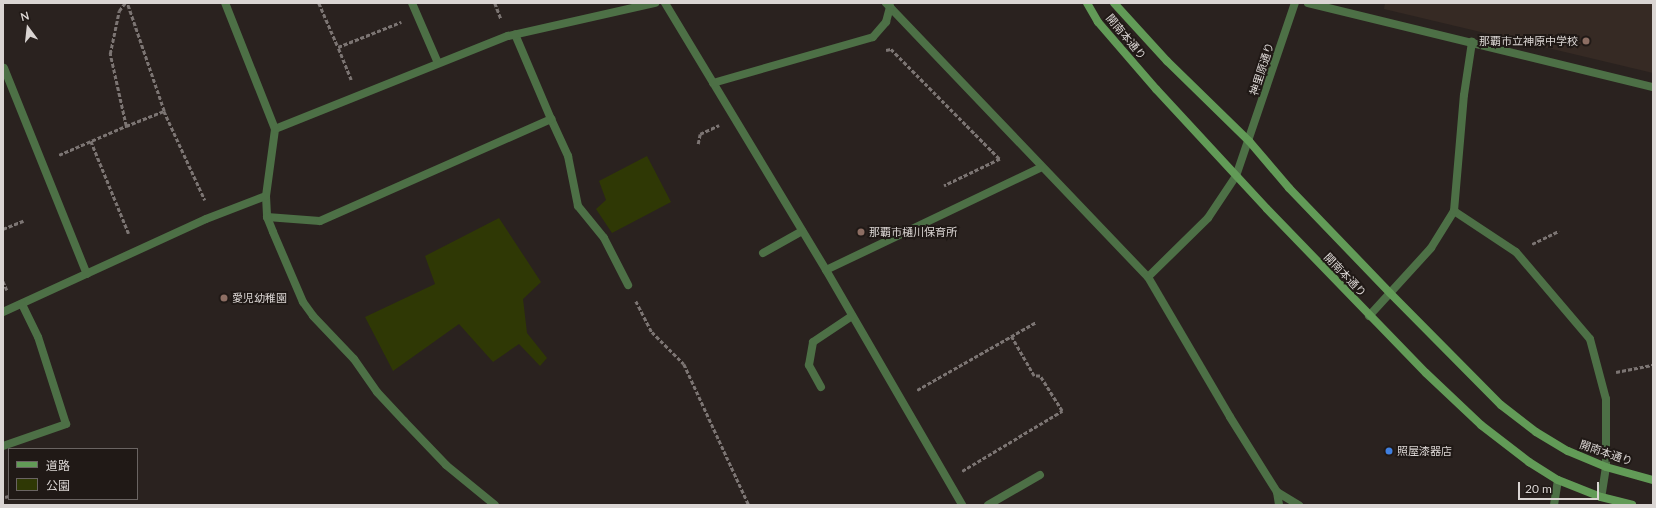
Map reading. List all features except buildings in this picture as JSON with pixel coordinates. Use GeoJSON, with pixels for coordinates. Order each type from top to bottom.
{"type":"FeatureCollection","features":[{"type":"Feature","properties":{"kind":"main road","name":"開南本通り"},"geometry":{"type":"LineString","coordinates":[[1087,3],[1098,22],[1156,89],[1236,176],[1369,316],[1481,425],[1529,462],[1558,480],[1601,497],[1632,505]]}},
{"type":"Feature","properties":{"kind":"main road","name":"開南本通り"},"geometry":{"type":"LineString","coordinates":[[1114,3],[1167,61],[1249,141],[1289,188],[1390,293],[1501,405],[1568,451],[1606,467],[1653,480]]}},
{"type":"Feature","properties":{"kind":"street"},"geometry":{"type":"LineString","coordinates":[[225,3],[275,129],[266,196],[267,217],[292,279],[313,316],[354,359],[377,392],[446,465],[496,505]]}},
{"type":"Feature","properties":{"kind":"street"},"geometry":{"type":"LineString","coordinates":[[412,3],[438,63]]}},
{"type":"Feature","properties":{"kind":"street"},"geometry":{"type":"LineString","coordinates":[[275,129],[438,63],[515,34],[655,3]]}},
{"type":"Feature","properties":{"kind":"street"},"geometry":{"type":"LineString","coordinates":[[665,3],[826,270],[962,505]]}},
{"type":"Feature","properties":{"kind":"street","name":"神里原通り"},"geometry":{"type":"LineString","coordinates":[[1148,278],[1208,218],[1236,176],[1295,3]]}},
{"type":"Feature","properties":{"kind":"street"},"geometry":{"type":"LineString","coordinates":[[1308,3],[1653,87]]}},
{"type":"Feature","properties":{"kind":"street"},"geometry":{"type":"LineString","coordinates":[[713,82],[873,37],[886,22],[888,5]]}},
{"type":"Feature","properties":{"kind":"street"},"geometry":{"type":"LineString","coordinates":[[888,5],[1148,278],[1230,417],[1277,492],[1279,505]]}},
{"type":"Feature","properties":{"kind":"street"},"geometry":{"type":"LineString","coordinates":[[515,34],[568,156],[578,206],[604,238],[628,285]]}},
{"type":"Feature","properties":{"kind":"street"},"geometry":{"type":"LineString","coordinates":[[1369,316],[1431,248],[1454,211],[1464,95],[1472,42]]}},
{"type":"Feature","properties":{"kind":"street"},"geometry":{"type":"LineString","coordinates":[[4,68],[43,162],[86,274]]}},
{"type":"Feature","properties":{"kind":"street"},"geometry":{"type":"LineString","coordinates":[[267,217],[320,221],[551,119]]}},
{"type":"Feature","properties":{"kind":"street"},"geometry":{"type":"LineString","coordinates":[[826,270],[1042,166]]}},
{"type":"Feature","properties":{"kind":"street"},"geometry":{"type":"LineString","coordinates":[[3,312],[213,216],[266,196]]}},
{"type":"Feature","properties":{"kind":"street"},"geometry":{"type":"LineString","coordinates":[[1454,211],[1516,252],[1590,338],[1606,399],[1606,467],[1601,497]]}},
{"type":"Feature","properties":{"kind":"street"},"geometry":{"type":"LineString","coordinates":[[763,253],[802,231]]}},
{"type":"Feature","properties":{"kind":"street"},"geometry":{"type":"LineString","coordinates":[[3,446],[66,424],[38,337],[22,304]]}},
{"type":"Feature","properties":{"kind":"street"},"geometry":{"type":"LineString","coordinates":[[821,387],[809,365],[812,342],[852,316]]}},
{"type":"Feature","properties":{"kind":"street"},"geometry":{"type":"LineString","coordinates":[[988,505],[1040,475]]}},
{"type":"Feature","properties":{"kind":"street"},"geometry":{"type":"LineString","coordinates":[[1554,505],[1558,480]]}},
{"type":"Feature","properties":{"kind":"street"},"geometry":{"type":"LineString","coordinates":[[1277,492],[1299,505]]}},
{"type":"Feature","properties":{"kind":"path"},"geometry":{"type":"LineString","coordinates":[[126,126],[110,54],[119,10],[126,3],[164,111],[213,216]]}},
{"type":"Feature","properties":{"kind":"path"},"geometry":{"type":"LineString","coordinates":[[319,3],[358,95]]}},
{"type":"Feature","properties":{"kind":"path"},"geometry":{"type":"LineString","coordinates":[[338,47],[418,16]]}},
{"type":"Feature","properties":{"kind":"path"},"geometry":{"type":"LineString","coordinates":[[873,37],[878,52],[891,49],[1000,159],[944,186]]}},
{"type":"Feature","properties":{"kind":"path"},"geometry":{"type":"LineString","coordinates":[[43,162],[164,111]]}},
{"type":"Feature","properties":{"kind":"path"},"geometry":{"type":"LineString","coordinates":[[698,144],[700,134],[733,117]]}},
{"type":"Feature","properties":{"kind":"path"},"geometry":{"type":"LineString","coordinates":[[91,141],[136,251]]}},
{"type":"Feature","properties":{"kind":"path"},"geometry":{"type":"LineString","coordinates":[[3,229],[23,221]]}},
{"type":"Feature","properties":{"kind":"path"},"geometry":{"type":"LineString","coordinates":[[1516,252],[1559,231]]}},
{"type":"Feature","properties":{"kind":"path"},"geometry":{"type":"LineString","coordinates":[[628,285],[652,332],[684,364],[749,505]]}},
{"type":"Feature","properties":{"kind":"path"},"geometry":{"type":"LineString","coordinates":[[901,400],[1036,322]]}},
{"type":"Feature","properties":{"kind":"path"},"geometry":{"type":"LineString","coordinates":[[948,480],[1062,411],[1040,376],[1034,376],[1011,336]]}},
{"type":"Feature","properties":{"kind":"path"},"geometry":{"type":"LineString","coordinates":[[1600,375],[1653,365]]}},
{"type":"Feature","properties":{"kind":"shaded area","name":"那覇市立神原中学校"},"geometry":{"type":"Polygon","coordinates":[[[1385,3],[1653,3],[1653,73],[1384,9],[1385,3]]]}},
{"type":"Feature","properties":{"kind":"green space"},"geometry":{"type":"Polygon","coordinates":[[[647,156],[671,202],[612,233],[596,209],[606,200],[599,181],[647,156]]]}},
{"type":"Feature","properties":{"kind":"green space"},"geometry":{"type":"Polygon","coordinates":[[[499,218],[541,282],[523,299],[527,333],[547,358],[540,366],[519,344],[493,362],[459,324],[393,371],[365,317],[435,284],[425,256],[499,218]]]}},
{"type":"Feature","properties":{"kind":"place","name":"那覇市立神原中学校"},"geometry":{"type":"Point","coordinates":[1586,41]}},
{"type":"Feature","properties":{"kind":"place","name":"那覇市樋川保育所"},"geometry":{"type":"Point","coordinates":[861,232]}},
{"type":"Feature","properties":{"kind":"place","name":"愛児幼稚園"},"geometry":{"type":"Point","coordinates":[224,298]}},
{"type":"Feature","properties":{"kind":"place","name":"照屋漆器店"},"geometry":{"type":"Point","coordinates":[1389,451]}}]}
